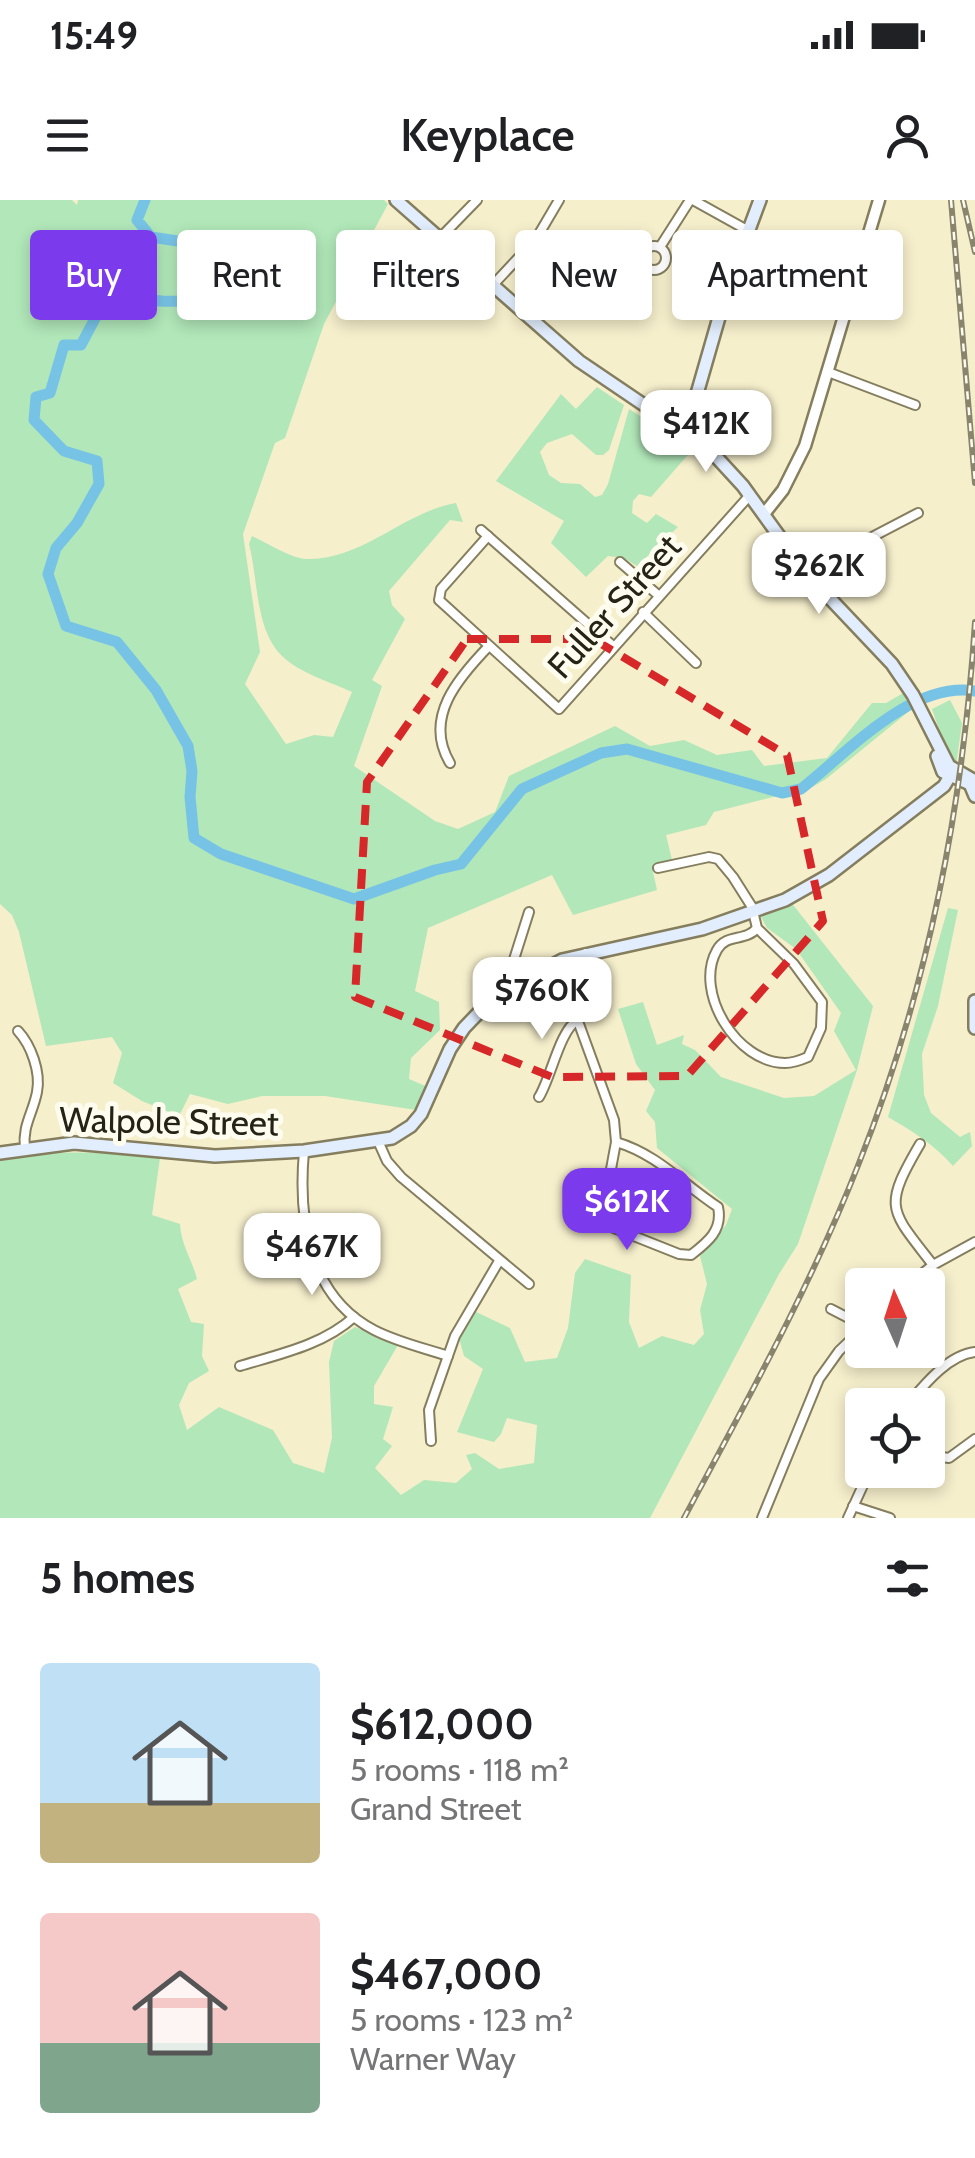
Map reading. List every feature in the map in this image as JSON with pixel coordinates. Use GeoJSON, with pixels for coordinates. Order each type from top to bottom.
{"type":"FeatureCollection","features":[{"type":"Feature","properties":{"kind":"main road"},"geometry":{"type":"LineString","coordinates":[[396,200],[430,230]]}},
{"type":"Feature","properties":{"kind":"main road"},"geometry":{"type":"LineString","coordinates":[[747,230],[760,200]]}},
{"type":"Feature","properties":{"kind":"main road"},"geometry":{"type":"LineString","coordinates":[[495,287],[580,361],[710,449],[764,514],[805,572],[884,654],[922,711],[943,772],[970,784],[975,796]]}},
{"type":"Feature","properties":{"kind":"main road"},"geometry":{"type":"LineString","coordinates":[[686,432],[718,320]]}},
{"type":"Feature","properties":{"kind":"main road"},"geometry":{"type":"LineString","coordinates":[[949,776],[975,780]]}},
{"type":"Feature","properties":{"kind":"main road","name":"Walpole Street"},"geometry":{"type":"LineString","coordinates":[[0,1153],[88,1143],[215,1156],[378,1141],[412,1126],[464,1028],[504,991],[562,960],[682,934],[786,900],[829,875],[944,786],[949,776]]}},
{"type":"Feature","properties":{"kind":"main road"},"geometry":{"type":"LineString","coordinates":[[975,1001],[975,1028]]}},
{"type":"Feature","properties":{"kind":"street"},"geometry":{"type":"LineString","coordinates":[[448,230],[476,200]]}},
{"type":"Feature","properties":{"kind":"street"},"geometry":{"type":"LineString","coordinates":[[495,283],[536,239],[560,200]]}},
{"type":"Feature","properties":{"kind":"street"},"geometry":{"type":"LineString","coordinates":[[660,247],[692,200],[747,230]]}},
{"type":"Feature","properties":{"kind":"street"},"geometry":{"type":"LineString","coordinates":[[764,514],[783,490],[801,456],[879,200]]}},
{"type":"Feature","properties":{"kind":"street"},"geometry":{"type":"LineString","coordinates":[[828,372],[915,405]]}},
{"type":"Feature","properties":{"kind":"street"},"geometry":{"type":"LineString","coordinates":[[658,414],[679,412],[695,402]]}},
{"type":"Feature","properties":{"kind":"street","name":"Fuller Street"},"geometry":{"type":"LineString","coordinates":[[489,646],[559,709],[658,594],[750,496]]}},
{"type":"Feature","properties":{"kind":"street"},"geometry":{"type":"LineString","coordinates":[[805,572],[918,513]]}},
{"type":"Feature","properties":{"kind":"street"},"geometry":{"type":"LineString","coordinates":[[450,763],[438,736],[444,706],[467,669],[489,646],[438,597],[484,533],[614,646]]}},
{"type":"Feature","properties":{"kind":"street"},"geometry":{"type":"LineString","coordinates":[[620,562],[658,594]]}},
{"type":"Feature","properties":{"kind":"street"},"geometry":{"type":"LineString","coordinates":[[643,612],[696,663]]}},
{"type":"Feature","properties":{"kind":"street"},"geometry":{"type":"LineString","coordinates":[[658,868],[697,857],[718,859],[754,913],[757,928],[794,964],[822,1002],[821,1028],[808,1058],[781,1063],[754,1052],[730,1030],[715,1006],[709,982],[717,950],[724,941],[752,934],[757,928]]}},
{"type":"Feature","properties":{"kind":"street"},"geometry":{"type":"LineString","coordinates":[[504,991],[528,912]]}},
{"type":"Feature","properties":{"kind":"street"},"geometry":{"type":"LineString","coordinates":[[586,953],[574,995],[578,1020],[614,1120],[616,1142],[601,1223],[680,1254],[700,1248],[719,1225],[718,1207],[655,1158],[616,1142]]}},
{"type":"Feature","properties":{"kind":"street"},"geometry":{"type":"LineString","coordinates":[[539,1098],[564,1032],[578,1020]]}},
{"type":"Feature","properties":{"kind":"street"},"geometry":{"type":"LineString","coordinates":[[18,1030],[30,1047],[38,1083],[24,1130],[25,1148]]}},
{"type":"Feature","properties":{"kind":"street"},"geometry":{"type":"LineString","coordinates":[[378,1141],[387,1161],[400,1176],[530,1284]]}},
{"type":"Feature","properties":{"kind":"street"},"geometry":{"type":"LineString","coordinates":[[920,1144],[897,1186],[896,1214],[933,1265]]}},
{"type":"Feature","properties":{"kind":"street"},"geometry":{"type":"LineString","coordinates":[[304,1150],[310,1251],[322,1279],[354,1317],[376,1331],[448,1356]]}},
{"type":"Feature","properties":{"kind":"street"},"geometry":{"type":"LineString","coordinates":[[929,1268],[975,1242]]}},
{"type":"Feature","properties":{"kind":"street"},"geometry":{"type":"LineString","coordinates":[[431,1441],[429,1410],[462,1318],[500,1261]]}},
{"type":"Feature","properties":{"kind":"street"},"geometry":{"type":"LineString","coordinates":[[831,1309],[845,1317]]}},
{"type":"Feature","properties":{"kind":"street"},"geometry":{"type":"LineString","coordinates":[[240,1366],[318,1341],[354,1317]]}},
{"type":"Feature","properties":{"kind":"street"},"geometry":{"type":"LineString","coordinates":[[762,1518],[818,1379],[845,1345]]}},
{"type":"Feature","properties":{"kind":"street"},"geometry":{"type":"LineString","coordinates":[[923,1388],[960,1355],[975,1352]]}},
{"type":"Feature","properties":{"kind":"street"},"geometry":{"type":"LineString","coordinates":[[945,1458],[975,1439]]}},
{"type":"Feature","properties":{"kind":"street"},"geometry":{"type":"LineString","coordinates":[[848,1518],[862,1488]]}},
{"type":"Feature","properties":{"kind":"street"},"geometry":{"type":"LineString","coordinates":[[853,1506],[890,1518]]}},
{"type":"Feature","properties":{"kind":"highlighted area"},"geometry":{"type":"Polygon","coordinates":[[[467,639],[593,639],[787,755],[823,921],[687,1076],[552,1077],[355,997],[367,782],[467,639]]]}},
{"type":"Feature","properties":{"kind":"green space"},"geometry":{"type":"Polygon","coordinates":[[[0,200],[72,200],[77,205],[78,200],[384,200],[388,204],[374,230],[336,230],[336,302],[324,324],[285,438],[275,443],[243,534],[260,652],[245,684],[286,744],[314,735],[333,737],[352,692],[297,667],[273,645],[259,603],[249,544],[252,536],[296,557],[330,557],[367,543],[419,515],[456,503],[463,522],[450,520],[389,591],[392,605],[405,619],[372,680],[382,686],[354,766],[435,821],[458,829],[495,812],[509,776],[615,726],[650,746],[684,740],[717,755],[752,750],[764,766],[827,758],[872,703],[886,703],[905,692],[913,708],[826,779],[802,793],[714,812],[706,825],[666,835],[672,860],[652,867],[657,890],[573,915],[552,875],[428,928],[415,991],[439,1002],[440,1030],[411,1058],[409,1079],[428,1087],[416,1110],[325,1096],[262,1096],[228,1104],[190,1094],[179,1116],[142,1101],[113,1083],[122,1053],[112,1037],[46,1046],[19,932],[12,915],[0,904],[0,200]]]}},
{"type":"Feature","properties":{"kind":"green space"},"geometry":{"type":"Polygon","coordinates":[[[597,387],[624,405],[609,450],[596,455],[572,434],[547,443],[540,452],[549,475],[561,483],[580,484],[595,497],[602,495],[629,409],[693,449],[651,497],[639,494],[633,501],[632,513],[647,523],[656,514],[678,527],[637,566],[624,558],[608,556],[586,577],[551,543],[564,521],[496,481],[561,394],[576,409],[597,387]]]}},
{"type":"Feature","properties":{"kind":"green space"},"geometry":{"type":"Polygon","coordinates":[[[950,700],[962,723],[956,766],[948,757],[932,709],[950,700]]]}},
{"type":"Feature","properties":{"kind":"green space"},"geometry":{"type":"Polygon","coordinates":[[[790,901],[873,1006],[857,1070],[798,1244],[650,1518],[0,1518],[0,1159],[80,1152],[160,1158],[152,1215],[180,1224],[197,1279],[178,1289],[191,1322],[204,1324],[202,1356],[209,1371],[189,1383],[179,1405],[187,1430],[219,1407],[273,1430],[293,1463],[324,1473],[332,1438],[329,1362],[334,1341],[355,1327],[398,1345],[374,1386],[374,1404],[393,1407],[383,1439],[392,1446],[375,1468],[401,1495],[424,1480],[456,1483],[472,1469],[466,1455],[475,1453],[499,1469],[534,1463],[537,1425],[507,1418],[494,1442],[457,1432],[483,1369],[464,1356],[459,1338],[474,1311],[510,1328],[525,1362],[557,1358],[568,1328],[575,1273],[585,1259],[631,1275],[629,1322],[639,1348],[662,1336],[694,1345],[704,1334],[700,1310],[707,1284],[700,1256],[726,1225],[732,1209],[657,1148],[655,1122],[646,1111],[655,1090],[636,1064],[618,1009],[643,1002],[657,1045],[684,1035],[682,1044],[695,1050],[721,1077],[784,1098],[814,1096],[856,1070],[834,1031],[841,1013],[796,949],[767,928],[760,915],[790,901]]]}},
{"type":"Feature","properties":{"kind":"green space"},"geometry":{"type":"Polygon","coordinates":[[[948,908],[958,910],[938,1006],[922,1054],[924,1095],[931,1113],[960,1137],[970,1132],[972,1146],[953,1166],[931,1145],[888,1117],[948,908]]]}},
{"type":"Feature","properties":{"kind":"waterway"},"geometry":{"type":"LineString","coordinates":[[145,200],[137,220],[151,237],[191,243],[215,266],[206,290],[187,300],[159,301],[108,294],[81,345],[64,345],[50,393],[36,397],[34,420],[64,451],[97,461],[99,484],[77,523],[56,548],[48,574],[66,626],[117,642],[156,690],[188,746],[194,838],[221,854],[354,899],[461,864],[522,789],[601,753],[627,749],[782,793],[801,789],[904,708],[951,691],[975,691]]}},
{"type":"Feature","properties":{"kind":"railway"},"geometry":{"type":"LineString","coordinates":[[951,200],[975,483]]}},
{"type":"Feature","properties":{"kind":"railway"},"geometry":{"type":"LineString","coordinates":[[963,200],[975,252]]}},
{"type":"Feature","properties":{"kind":"railway"},"geometry":{"type":"LineString","coordinates":[[684,1518],[820,1254],[859,1163],[905,1031],[951,829],[962,761],[975,622]]}}]}
